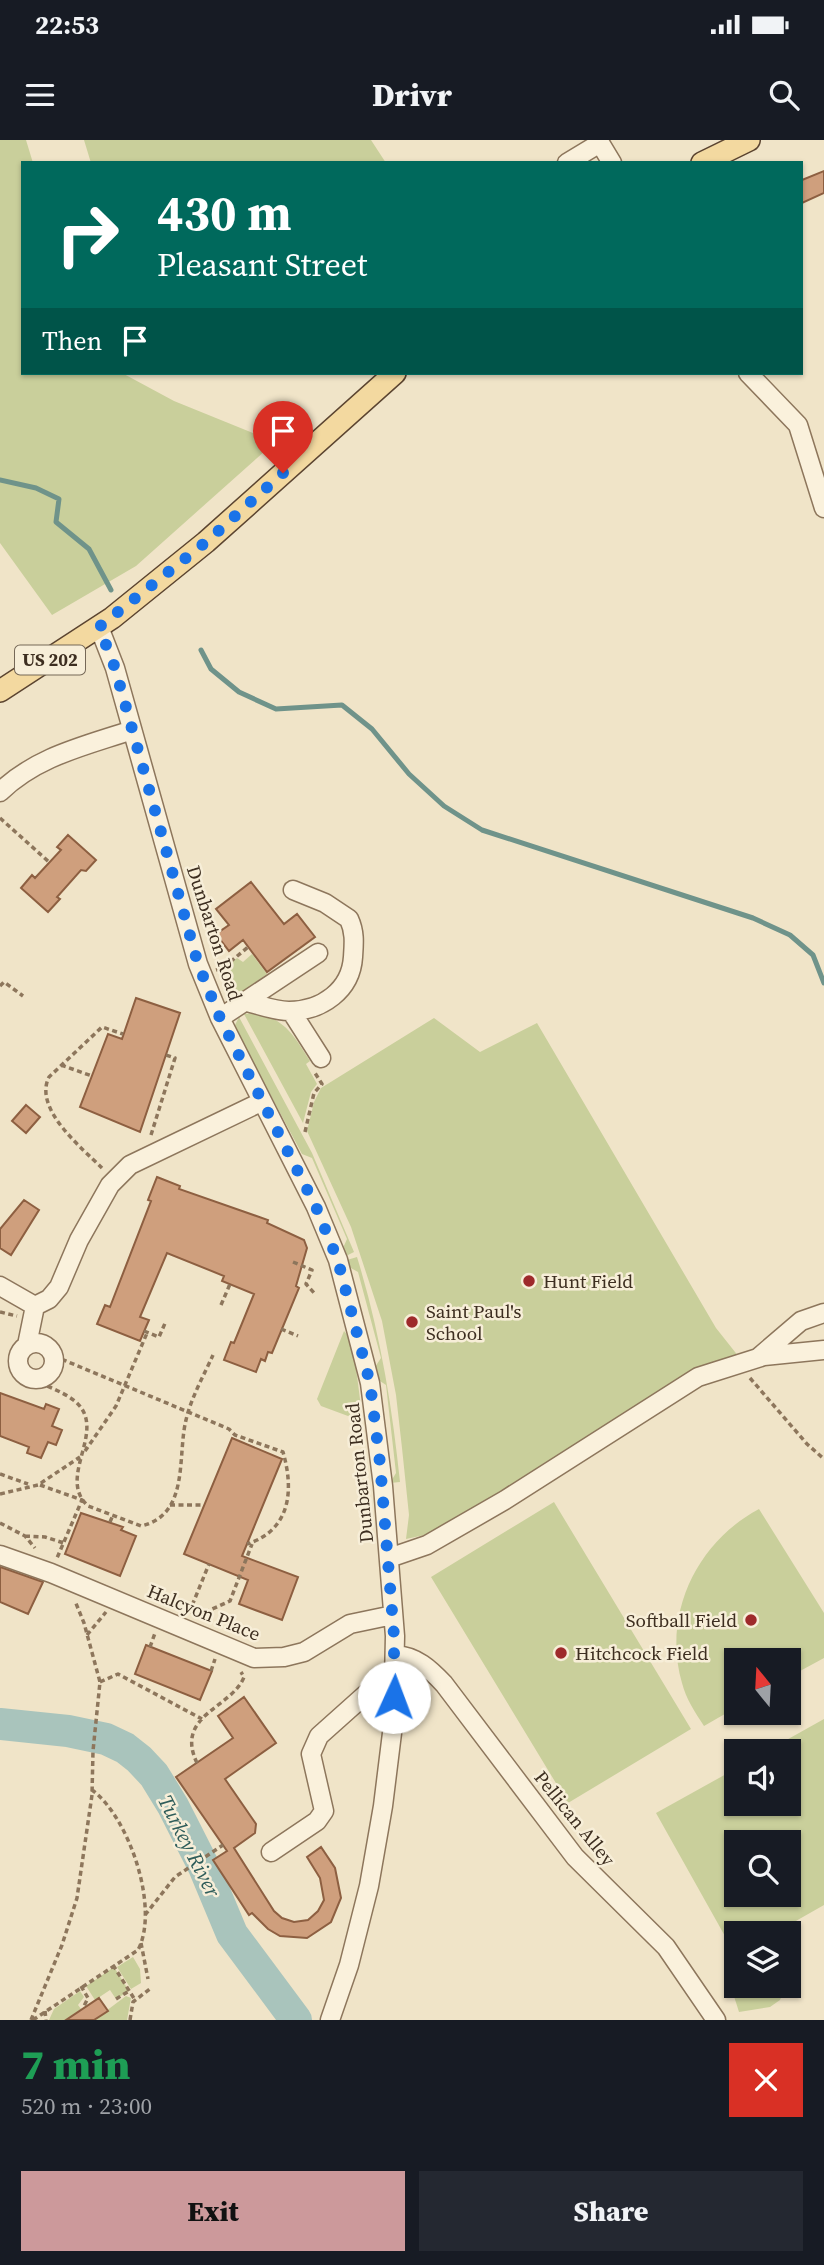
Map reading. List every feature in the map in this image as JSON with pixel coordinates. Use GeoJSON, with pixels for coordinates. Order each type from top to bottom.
{"type":"FeatureCollection","features":[{"type":"Feature","properties":{"kind":"main road"},"geometry":{"type":"LineString","coordinates":[[706,161],[749,140]]}},
{"type":"Feature","properties":{"kind":"main road","name":"US 202"},"geometry":{"type":"LineString","coordinates":[[0,691],[99,627],[206,542],[393,375]]}},
{"type":"Feature","properties":{"kind":"street"},"geometry":{"type":"LineString","coordinates":[[570,161],[599,141],[610,161]]}},
{"type":"Feature","properties":{"kind":"street"},"geometry":{"type":"LineString","coordinates":[[750,375],[798,425],[806,442],[824,508]]}},
{"type":"Feature","properties":{"kind":"street","name":"Dunbarton Road"},"geometry":{"type":"LineString","coordinates":[[99,627],[115,668],[198,964],[220,1018],[316,1207],[338,1261],[370,1383],[383,1486],[393,1615],[393,1725],[369,1886],[332,2015]]}},
{"type":"Feature","properties":{"kind":"street"},"geometry":{"type":"LineString","coordinates":[[0,792],[45,760],[132,730]]}},
{"type":"Feature","properties":{"kind":"street"},"geometry":{"type":"LineString","coordinates":[[247,1002],[291,1011],[316,1007],[337,994],[352,972],[353,929],[342,913],[293,890]]}},
{"type":"Feature","properties":{"kind":"street"},"geometry":{"type":"LineString","coordinates":[[220,1018],[318,953]]}},
{"type":"Feature","properties":{"kind":"street"},"geometry":{"type":"LineString","coordinates":[[291,1011],[318,1065]]}},
{"type":"Feature","properties":{"kind":"street"},"geometry":{"type":"LineString","coordinates":[[35,1306],[49,1299],[59,1287],[79,1240],[114,1180],[130,1165],[261,1102]]}},
{"type":"Feature","properties":{"kind":"street"},"geometry":{"type":"LineString","coordinates":[[0,1286],[35,1306]]}},
{"type":"Feature","properties":{"kind":"street"},"geometry":{"type":"LineString","coordinates":[[27,1345],[46,1345],[54,1356],[54,1365],[49,1375],[32,1379],[22,1373],[18,1361],[27,1345],[35,1306]]}},
{"type":"Feature","properties":{"kind":"street"},"geometry":{"type":"LineString","coordinates":[[759,1357],[802,1321],[824,1313]]}},
{"type":"Feature","properties":{"kind":"street"},"geometry":{"type":"LineString","coordinates":[[389,1558],[426,1545],[505,1500],[698,1377],[759,1357],[824,1350]]}},
{"type":"Feature","properties":{"kind":"street","name":"Halcyon Place"},"geometry":{"type":"LineString","coordinates":[[0,1555],[56,1573],[254,1658],[284,1657],[303,1652],[351,1624],[393,1615]]}},
{"type":"Feature","properties":{"kind":"street","name":"Pellican Alley"},"geometry":{"type":"LineString","coordinates":[[395,1662],[407,1656],[430,1669],[444,1684],[575,1857],[666,1947],[716,2020]]}},
{"type":"Feature","properties":{"kind":"street"},"geometry":{"type":"LineString","coordinates":[[271,1852],[317,1821],[324,1811],[311,1754],[319,1736],[395,1662]]}},
{"type":"Feature","properties":{"kind":"path"},"geometry":{"type":"LineString","coordinates":[[0,818],[50,862]]}},
{"type":"Feature","properties":{"kind":"path"},"geometry":{"type":"LineString","coordinates":[[211,972],[223,968],[248,947]]}},
{"type":"Feature","properties":{"kind":"path"},"geometry":{"type":"LineString","coordinates":[[0,986],[4,982],[23,996]]}},
{"type":"Feature","properties":{"kind":"path"},"geometry":{"type":"LineString","coordinates":[[114,1180],[61,1125],[51,1110],[45,1088],[48,1077],[102,1027],[123,1034]]}},
{"type":"Feature","properties":{"kind":"path"},"geometry":{"type":"LineString","coordinates":[[145,1157],[175,1058],[166,1055]]}},
{"type":"Feature","properties":{"kind":"path"},"geometry":{"type":"LineString","coordinates":[[61,1065],[92,1076]]}},
{"type":"Feature","properties":{"kind":"path"},"geometry":{"type":"LineString","coordinates":[[305,1132],[314,1093],[322,1084],[318,1065]]}},
{"type":"Feature","properties":{"kind":"path"},"geometry":{"type":"LineString","coordinates":[[293,1262],[312,1270],[306,1284],[315,1294]]}},
{"type":"Feature","properties":{"kind":"path"},"geometry":{"type":"LineString","coordinates":[[221,1305],[230,1284]]}},
{"type":"Feature","properties":{"kind":"path"},"geometry":{"type":"LineString","coordinates":[[38,1485],[82,1455],[125,1387],[146,1332],[159,1337],[166,1321]]}},
{"type":"Feature","properties":{"kind":"path"},"geometry":{"type":"LineString","coordinates":[[281,1329],[298,1336]]}},
{"type":"Feature","properties":{"kind":"path"},"geometry":{"type":"LineString","coordinates":[[0,1494],[38,1485],[82,1500],[88,1506],[141,1526],[156,1520],[170,1506],[181,1475],[188,1413],[213,1354]]}},
{"type":"Feature","properties":{"kind":"path"},"geometry":{"type":"LineString","coordinates":[[54,1356],[229,1429],[235,1435],[283,1452],[288,1477],[288,1504],[269,1532],[247,1544]]}},
{"type":"Feature","properties":{"kind":"path"},"geometry":{"type":"LineString","coordinates":[[739,1364],[807,1444],[824,1459]]}},
{"type":"Feature","properties":{"kind":"path"},"geometry":{"type":"LineString","coordinates":[[32,1379],[75,1401],[82,1408],[87,1424],[77,1485],[82,1500],[64,1543],[56,1573]]}},
{"type":"Feature","properties":{"kind":"path"},"geometry":{"type":"LineString","coordinates":[[0,1474],[30,1485]]}},
{"type":"Feature","properties":{"kind":"path"},"geometry":{"type":"LineString","coordinates":[[170,1506],[204,1506]]}},
{"type":"Feature","properties":{"kind":"path"},"geometry":{"type":"LineString","coordinates":[[110,1522],[113,1515]]}},
{"type":"Feature","properties":{"kind":"path"},"geometry":{"type":"LineString","coordinates":[[0,1523],[25,1536],[56,1573],[87,1635],[100,1682],[92,1790],[78,1898],[32,2020]]}},
{"type":"Feature","properties":{"kind":"path"},"geometry":{"type":"LineString","coordinates":[[25,1536],[45,1537],[64,1543]]}},
{"type":"Feature","properties":{"kind":"path"},"geometry":{"type":"LineString","coordinates":[[209,1564],[186,1621],[230,1601],[253,1542]]}},
{"type":"Feature","properties":{"kind":"path"},"geometry":{"type":"LineString","coordinates":[[87,1635],[116,1600]]}},
{"type":"Feature","properties":{"kind":"path"},"geometry":{"type":"LineString","coordinates":[[197,1763],[191,1746],[192,1737],[209,1709],[239,1687],[244,1677],[237,1667]]}},
{"type":"Feature","properties":{"kind":"path"},"geometry":{"type":"LineString","coordinates":[[100,1682],[118,1674],[202,1719]]}},
{"type":"Feature","properties":{"kind":"path"},"geometry":{"type":"LineString","coordinates":[[32,2020],[138,1950],[141,1943],[145,1916],[140,1881],[124,1831],[112,1808],[92,1790]]}},
{"type":"Feature","properties":{"kind":"path"},"geometry":{"type":"LineString","coordinates":[[145,1916],[175,1877],[223,1845]]}},
{"type":"Feature","properties":{"kind":"path"},"geometry":{"type":"LineString","coordinates":[[141,1943],[148,1979]]}},
{"type":"Feature","properties":{"kind":"path"},"geometry":{"type":"LineString","coordinates":[[113,1965],[135,2000]]}},
{"type":"Feature","properties":{"kind":"path"},"geometry":{"type":"LineString","coordinates":[[81,1986],[88,1997],[83,2008]]}},
{"type":"Feature","properties":{"kind":"path"},"geometry":{"type":"LineString","coordinates":[[130,2020],[135,2000],[151,1988]]}},
{"type":"Feature","properties":{"kind":"path"},"geometry":{"type":"LineString","coordinates":[[116,1999],[129,1991]]}},
{"type":"Feature","properties":{"kind":"path"},"geometry":{"type":"LineString","coordinates":[[45,2011],[46,2020]]}},
{"type":"Feature","properties":{"kind":"green space"},"geometry":{"type":"Polygon","coordinates":[[[0,140],[26,140],[32,161],[21,161],[21,375],[126,375],[174,401],[275,442],[136,566],[52,615],[0,543],[0,140]]]}},
{"type":"Feature","properties":{"kind":"green space"},"geometry":{"type":"Polygon","coordinates":[[[84,140],[371,140],[385,161],[90,161],[84,140]]]}},
{"type":"Feature","properties":{"kind":"green space"},"geometry":{"type":"Polygon","coordinates":[[[252,954],[267,974],[235,997],[225,968],[237,958],[243,962],[252,954]]]}},
{"type":"Feature","properties":{"kind":"green space"},"geometry":{"type":"Polygon","coordinates":[[[254,1013],[274,1019],[288,1030],[310,1061],[306,1064],[317,1084],[311,1092],[303,1123],[244,1014],[254,1013]]]}},
{"type":"Feature","properties":{"kind":"green space"},"geometry":{"type":"Polygon","coordinates":[[[239,1017],[312,1153],[354,1252],[346,1256],[343,1248],[347,1239],[312,1158],[302,1154],[237,1032],[235,1025],[239,1017]]]}},
{"type":"Feature","properties":{"kind":"green space","name":"Hunt Field"},"geometry":{"type":"Polygon","coordinates":[[[434,1018],[480,1052],[537,1023],[716,1328],[739,1357],[434,1533],[406,1539],[409,1515],[402,1448],[396,1395],[382,1321],[351,1227],[307,1131],[314,1102],[321,1088],[434,1018]]]}},
{"type":"Feature","properties":{"kind":"green space"},"geometry":{"type":"Polygon","coordinates":[[[357,1257],[384,1369],[400,1482],[390,1483],[396,1473],[386,1385],[377,1379],[375,1367],[381,1358],[358,1272],[349,1267],[347,1260],[357,1257]]]}},
{"type":"Feature","properties":{"kind":"green space"},"geometry":{"type":"Polygon","coordinates":[[[344,1331],[351,1344],[361,1405],[359,1410],[348,1416],[321,1406],[317,1399],[344,1331]]]}},
{"type":"Feature","properties":{"kind":"green space","name":"Hitchcock Field"},"geometry":{"type":"Polygon","coordinates":[[[554,1502],[691,1729],[568,1803],[431,1577],[554,1502]]]}},
{"type":"Feature","properties":{"kind":"green space","name":"Softball Field"},"geometry":{"type":"Polygon","coordinates":[[[759,1509],[824,1613],[824,1658],[802,1670],[802,1648],[724,1648],[724,1714],[704,1726],[686,1694],[677,1657],[681,1606],[702,1560],[718,1540],[737,1523],[759,1509]]]}},
{"type":"Feature","properties":{"kind":"green space"},"geometry":{"type":"Polygon","coordinates":[[[824,1719],[824,1905],[796,1921],[724,1921],[724,1934],[656,1813],[724,1775],[724,1816],[801,1816],[801,1739],[788,1739],[824,1719]]]}},
{"type":"Feature","properties":{"kind":"green space"},"geometry":{"type":"Polygon","coordinates":[[[133,1957],[140,1969],[141,1983],[131,1989],[117,1967],[133,1957]]]}},
{"type":"Feature","properties":{"kind":"green space"},"geometry":{"type":"Polygon","coordinates":[[[114,1967],[129,1991],[116,1999],[110,1990],[95,2000],[86,1986],[114,1967]]]}},
{"type":"Feature","properties":{"kind":"green space"},"geometry":{"type":"Polygon","coordinates":[[[80,1991],[84,1997],[78,2005],[81,2009],[65,2020],[49,2020],[54,2009],[80,1991]]]}},
{"type":"Feature","properties":{"kind":"green space"},"geometry":{"type":"Polygon","coordinates":[[[126,1996],[131,1998],[127,2020],[94,2020],[126,1996]]]}},
{"type":"Feature","properties":{"kind":"green space"},"geometry":{"type":"Polygon","coordinates":[[[735,1998],[781,1998],[770,2007],[739,2012],[735,1998]]]}},
{"type":"Feature","properties":{"kind":"building"},"geometry":{"type":"Polygon","coordinates":[[[824,171],[824,193],[803,203],[803,180],[824,171]]]}},
{"type":"Feature","properties":{"kind":"building"},"geometry":{"type":"Polygon","coordinates":[[[68,835],[96,860],[86,871],[81,870],[57,897],[60,899],[48,912],[21,888],[32,875],[35,878],[61,850],[57,847],[68,835]]]}},
{"type":"Feature","properties":{"kind":"building"},"geometry":{"type":"Polygon","coordinates":[[[251,882],[284,924],[297,914],[315,937],[267,972],[243,940],[229,951],[216,934],[229,925],[216,909],[251,882]]]}},
{"type":"Feature","properties":{"kind":"building"},"geometry":{"type":"Polygon","coordinates":[[[136,998],[180,1013],[140,1132],[80,1107],[108,1034],[122,1039],[136,998]]]}},
{"type":"Feature","properties":{"kind":"building"},"geometry":{"type":"Polygon","coordinates":[[[26,1105],[40,1117],[26,1133],[12,1121],[26,1105]]]}},
{"type":"Feature","properties":{"kind":"building"},"geometry":{"type":"Polygon","coordinates":[[[157,1177],[180,1186],[179,1189],[268,1220],[267,1223],[304,1240],[307,1248],[296,1286],[299,1288],[272,1353],[268,1352],[265,1361],[261,1359],[256,1372],[224,1360],[254,1294],[222,1281],[224,1276],[167,1253],[140,1317],[149,1320],[140,1341],[97,1324],[105,1305],[110,1307],[151,1201],[148,1200],[157,1177]]]}},
{"type":"Feature","properties":{"kind":"building"},"geometry":{"type":"Polygon","coordinates":[[[24,1200],[39,1210],[11,1255],[0,1248],[0,1229],[24,1200]]]}},
{"type":"Feature","properties":{"kind":"building"},"geometry":{"type":"Polygon","coordinates":[[[0,1393],[44,1409],[46,1404],[59,1409],[52,1426],[62,1430],[56,1445],[48,1442],[41,1458],[27,1453],[29,1447],[0,1436],[0,1393]]]}},
{"type":"Feature","properties":{"kind":"building"},"geometry":{"type":"Polygon","coordinates":[[[232,1438],[282,1459],[242,1556],[298,1577],[282,1620],[239,1604],[248,1580],[184,1554],[232,1438]]]}},
{"type":"Feature","properties":{"kind":"building"},"geometry":{"type":"Polygon","coordinates":[[[81,1513],[123,1527],[121,1530],[136,1536],[120,1576],[65,1554],[81,1513]]]}},
{"type":"Feature","properties":{"kind":"building"},"geometry":{"type":"Polygon","coordinates":[[[0,1567],[43,1582],[28,1614],[0,1602],[0,1567]]]}},
{"type":"Feature","properties":{"kind":"building"},"geometry":{"type":"Polygon","coordinates":[[[146,1645],[212,1671],[200,1700],[135,1674],[146,1645]]]}},
{"type":"Feature","properties":{"kind":"building"},"geometry":{"type":"Polygon","coordinates":[[[244,1697],[276,1743],[225,1779],[256,1824],[255,1833],[234,1848],[274,1911],[282,1918],[294,1922],[308,1920],[318,1911],[324,1900],[320,1878],[307,1857],[321,1847],[335,1868],[341,1898],[331,1922],[307,1938],[280,1936],[268,1929],[252,1913],[249,1915],[213,1860],[227,1851],[176,1777],[233,1738],[218,1716],[244,1697]]]}},
{"type":"Feature","properties":{"kind":"building"},"geometry":{"type":"Polygon","coordinates":[[[99,1998],[108,2011],[94,2020],[66,2020],[99,1998]]]}},
{"type":"Feature","properties":{"kind":"waterway"},"geometry":{"type":"LineString","coordinates":[[0,480],[36,488],[59,499],[56,522],[89,549],[111,590]]}},
{"type":"Feature","properties":{"kind":"waterway"},"geometry":{"type":"LineString","coordinates":[[201,650],[211,669],[239,692],[276,709],[342,705],[372,729],[409,774],[444,806],[482,830],[753,918],[790,935],[813,955],[824,983]]}},
{"type":"Feature","properties":{"kind":"waterway","name":"Turkey River"},"geometry":{"type":"LineString","coordinates":[[0,1724],[68,1731],[106,1739],[125,1748],[139,1759],[154,1775],[173,1806],[204,1867],[232,1934],[296,2020]]}},
{"type":"Feature","properties":{"kind":"place","name":"Hunt Field"},"geometry":{"type":"Point","coordinates":[529,1281]}},
{"type":"Feature","properties":{"kind":"place","name":"Saint Paul's School"},"geometry":{"type":"Point","coordinates":[412,1322]}},
{"type":"Feature","properties":{"kind":"place","name":"Softball Field"},"geometry":{"type":"Point","coordinates":[751,1620]}},
{"type":"Feature","properties":{"kind":"place","name":"Hitchcock Field"},"geometry":{"type":"Point","coordinates":[561,1653]}},
{"type":"Feature","properties":{"kind":"route"},"geometry":{"type":"LineString","coordinates":[[283,473],[206,542],[99,627],[115,668],[198,964],[220,1018],[316,1207],[338,1261],[370,1383],[383,1486],[395,1655],[394,1697]]}}]}
